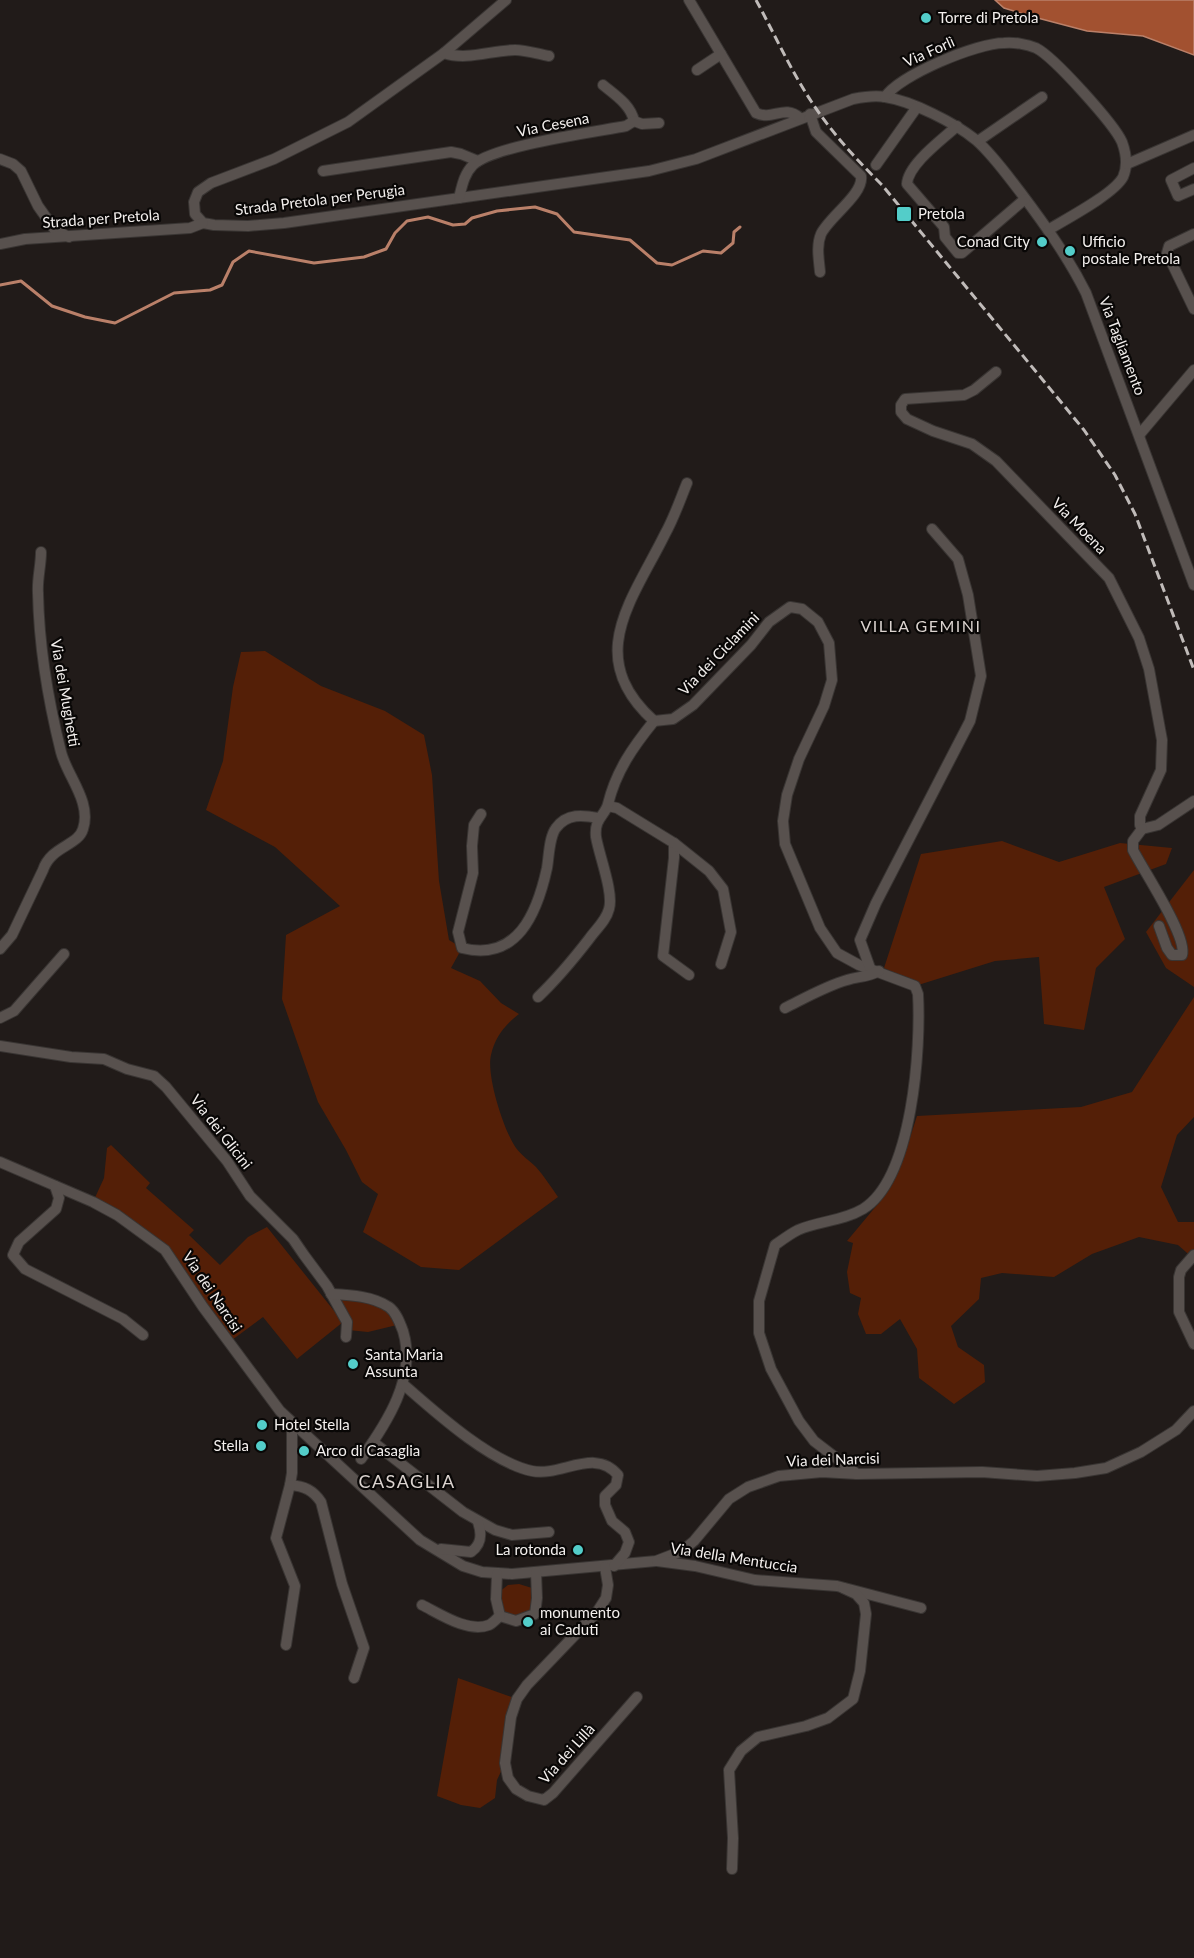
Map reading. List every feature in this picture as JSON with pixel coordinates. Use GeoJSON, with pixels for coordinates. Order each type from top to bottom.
{"type":"FeatureCollection","features":[{"type":"Feature","properties":{"kind":"street"},"geometry":{"type":"LineString","coordinates":[[203,223],[195,214],[194,202],[198,192],[211,183],[274,159],[348,122],[444,53],[506,0]]}},
{"type":"Feature","properties":{"kind":"street"},"geometry":{"type":"LineString","coordinates":[[689,0],[756,113],[765,116],[787,111],[805,116],[816,132],[861,176],[862,180],[858,189],[822,233],[818,248],[820,272]]}},
{"type":"Feature","properties":{"kind":"street","name":"Via Forlì"},"geometry":{"type":"LineString","coordinates":[[885,97],[891,88],[909,77],[955,56],[1003,42],[1027,45],[1053,61],[1112,126],[1122,142],[1127,164]]}},
{"type":"Feature","properties":{"kind":"street"},"geometry":{"type":"LineString","coordinates":[[444,53],[463,56],[516,50],[549,56]]}},
{"type":"Feature","properties":{"kind":"street"},"geometry":{"type":"LineString","coordinates":[[697,70],[721,54]]}},
{"type":"Feature","properties":{"kind":"street"},"geometry":{"type":"LineString","coordinates":[[603,85],[628,107],[633,113],[634,121]]}},
{"type":"Feature","properties":{"kind":"street","name":"Via Tagliamento"},"geometry":{"type":"LineString","coordinates":[[623,176],[696,159],[805,116],[867,96],[885,97],[917,107],[957,126],[978,141],[1048,230],[1075,271],[1086,293],[1194,585]]}},
{"type":"Feature","properties":{"kind":"street"},"geometry":{"type":"LineString","coordinates":[[978,141],[1042,97]]}},
{"type":"Feature","properties":{"kind":"street"},"geometry":{"type":"LineString","coordinates":[[876,165],[917,107]]}},
{"type":"Feature","properties":{"kind":"street","name":"Via Cesena"},"geometry":{"type":"LineString","coordinates":[[478,161],[499,151],[626,126],[634,121],[642,124],[659,123]]}},
{"type":"Feature","properties":{"kind":"street"},"geometry":{"type":"LineString","coordinates":[[957,126],[917,163],[907,177],[907,183],[944,227],[945,237],[958,253],[962,253],[1025,199]]}},
{"type":"Feature","properties":{"kind":"street"},"geometry":{"type":"LineString","coordinates":[[1048,230],[1116,188],[1127,164],[1194,135]]}},
{"type":"Feature","properties":{"kind":"street"},"geometry":{"type":"LineString","coordinates":[[323,171],[451,152],[478,161]]}},
{"type":"Feature","properties":{"kind":"street"},"geometry":{"type":"LineString","coordinates":[[0,159],[14,164],[21,171],[38,206],[54,230],[69,237]]}},
{"type":"Feature","properties":{"kind":"street"},"geometry":{"type":"LineString","coordinates":[[459,198],[464,179],[471,166],[478,161]]}},
{"type":"Feature","properties":{"kind":"street"},"geometry":{"type":"LineString","coordinates":[[1194,168],[1171,180],[1178,196],[1194,189]]}},
{"type":"Feature","properties":{"kind":"street","name":"Strada Pretola per Perugia"},"geometry":{"type":"LineString","coordinates":[[203,223],[230,226],[284,223],[623,176]]}},
{"type":"Feature","properties":{"kind":"street","name":"Strada per Pretola"},"geometry":{"type":"LineString","coordinates":[[0,244],[25,239],[190,228],[203,223]]}},
{"type":"Feature","properties":{"kind":"street"},"geometry":{"type":"LineString","coordinates":[[1194,234],[1168,246],[1167,253],[1194,309]]}},
{"type":"Feature","properties":{"kind":"street"},"geometry":{"type":"LineString","coordinates":[[1140,434],[1194,370]]}},
{"type":"Feature","properties":{"kind":"street","name":"Via Moena"},"geometry":{"type":"LineString","coordinates":[[996,372],[964,395],[905,399],[901,405],[901,412],[907,419],[933,431],[972,444],[996,461],[1109,578],[1139,638],[1149,669],[1161,740],[1161,770],[1140,816],[1142,829],[1133,841],[1133,850],[1179,931],[1184,948],[1182,955],[1172,955],[1159,926]]}},
{"type":"Feature","properties":{"kind":"street"},"geometry":{"type":"LineString","coordinates":[[538,998],[561,975],[606,918],[610,906],[596,835],[598,818],[608,806],[608,798],[622,766],[654,721],[638,707],[627,692],[616,649],[621,625],[637,586],[666,533],[687,483]]}},
{"type":"Feature","properties":{"kind":"street"},"geometry":{"type":"LineString","coordinates":[[785,1008],[841,982],[867,977],[875,970],[860,940],[876,903],[970,721],[981,676],[968,595],[958,559],[932,529]]}},
{"type":"Feature","properties":{"kind":"street","name":"Via dei Mughetti"},"geometry":{"type":"LineString","coordinates":[[0,949],[12,934],[44,870],[47,859],[76,839],[83,831],[85,820],[75,782],[62,757],[45,677],[39,635],[38,594],[41,552]]}},
{"type":"Feature","properties":{"kind":"street","name":"Via dei Ciclamini"},"geometry":{"type":"LineString","coordinates":[[654,721],[672,719],[693,705],[751,645],[769,622],[790,606],[802,609],[818,622],[829,643],[832,680],[824,706],[799,759],[787,795],[783,821],[785,844],[825,938],[837,953],[859,965],[915,986],[918,994],[917,1071],[911,1105],[895,1166],[884,1188],[864,1208],[845,1217],[797,1231],[775,1245],[759,1301],[759,1333],[771,1369],[799,1421],[814,1441],[857,1474]]}},
{"type":"Feature","properties":{"kind":"street"},"geometry":{"type":"LineString","coordinates":[[1142,829],[1158,825],[1194,801]]}},
{"type":"Feature","properties":{"kind":"street"},"geometry":{"type":"LineString","coordinates":[[608,806],[617,808],[674,843],[709,871],[723,890],[731,932],[721,963]]}},
{"type":"Feature","properties":{"kind":"street"},"geometry":{"type":"LineString","coordinates":[[481,814],[474,825],[473,873],[458,932],[462,948],[478,952],[497,949],[510,943],[523,931],[541,892],[554,829],[564,820],[578,815],[598,818]]}},
{"type":"Feature","properties":{"kind":"street"},"geometry":{"type":"LineString","coordinates":[[674,843],[663,956],[689,975]]}},
{"type":"Feature","properties":{"kind":"street"},"geometry":{"type":"LineString","coordinates":[[0,1018],[14,1011],[64,954]]}},
{"type":"Feature","properties":{"kind":"street","name":"Via dei Glicini"},"geometry":{"type":"LineString","coordinates":[[0,1046],[71,1057],[104,1059],[127,1069],[154,1076],[227,1161],[250,1196],[292,1239],[331,1294],[346,1322],[346,1337]]}},
{"type":"Feature","properties":{"kind":"street","name":"Via dei Narcisi"},"geometry":{"type":"LineString","coordinates":[[0,1162],[117,1215],[165,1250],[234,1351],[279,1411],[420,1540],[464,1566],[496,1574],[656,1562],[682,1551],[729,1499],[748,1487],[764,1480],[802,1473],[982,1472],[1037,1476],[1106,1468],[1141,1452],[1176,1430],[1194,1411]]}},
{"type":"Feature","properties":{"kind":"street"},"geometry":{"type":"LineString","coordinates":[[55,1186],[59,1198],[57,1209],[19,1242],[13,1255],[25,1269],[123,1319],[143,1335]]}},
{"type":"Feature","properties":{"kind":"street"},"geometry":{"type":"LineString","coordinates":[[1194,1255],[1181,1270],[1179,1277],[1179,1312],[1194,1344]]}},
{"type":"Feature","properties":{"kind":"street"},"geometry":{"type":"LineString","coordinates":[[331,1294],[377,1300],[392,1309],[406,1341],[408,1361],[403,1384],[381,1432],[361,1459]]}},
{"type":"Feature","properties":{"kind":"street"},"geometry":{"type":"LineString","coordinates":[[403,1384],[469,1437],[518,1467],[535,1472],[594,1462],[605,1463],[612,1467],[618,1475],[616,1485],[605,1496],[605,1505],[612,1521],[626,1533],[629,1542],[626,1553],[609,1567]]}},
{"type":"Feature","properties":{"kind":"street"},"geometry":{"type":"LineString","coordinates":[[286,1645],[295,1586],[276,1538],[292,1473],[292,1422]]}},
{"type":"Feature","properties":{"kind":"street"},"geometry":{"type":"LineString","coordinates":[[373,1442],[478,1522],[512,1535],[549,1533]]}},
{"type":"Feature","properties":{"kind":"street"},"geometry":{"type":"LineString","coordinates":[[290,1485],[302,1486],[316,1494],[321,1502],[342,1584],[364,1648],[354,1678]]}},
{"type":"Feature","properties":{"kind":"street"},"geometry":{"type":"LineString","coordinates":[[431,1547],[471,1552],[478,1547],[482,1534],[478,1522]]}},
{"type":"Feature","properties":{"kind":"street","name":"Via della Mentuccia"},"geometry":{"type":"LineString","coordinates":[[656,1562],[695,1566],[755,1580],[843,1588],[921,1608]]}},
{"type":"Feature","properties":{"kind":"street","name":"Via dei Lillà"},"geometry":{"type":"LineString","coordinates":[[609,1567],[606,1598],[597,1612],[527,1685],[517,1699],[505,1762],[508,1778],[516,1789],[528,1796],[544,1800],[554,1793],[637,1697]]}},
{"type":"Feature","properties":{"kind":"street"},"geometry":{"type":"LineString","coordinates":[[500,1616],[516,1621],[535,1614],[536,1572]]}},
{"type":"Feature","properties":{"kind":"street"},"geometry":{"type":"LineString","coordinates":[[496,1574],[496,1599],[500,1616]]}},
{"type":"Feature","properties":{"kind":"street"},"geometry":{"type":"LineString","coordinates":[[732,1869],[733,1838],[729,1770],[741,1751],[758,1737],[806,1726],[828,1718],[853,1700],[860,1671],[866,1614],[864,1603],[856,1594],[843,1588]]}},
{"type":"Feature","properties":{"kind":"street"},"geometry":{"type":"LineString","coordinates":[[422,1605],[462,1624],[475,1627],[490,1624],[500,1616]]}},
{"type":"Feature","properties":{"kind":"shaded area"},"geometry":{"type":"Polygon","coordinates":[[[995,0],[1194,0],[1194,55],[1143,36],[1087,31],[1030,16],[1004,8],[995,0]]]}},
{"type":"Feature","properties":{"kind":"shaded area"},"geometry":{"type":"Polygon","coordinates":[[[265,651],[321,686],[385,711],[424,735],[432,775],[439,881],[449,940],[462,948],[451,968],[480,981],[501,1003],[519,1014],[501,1032],[495,1043],[491,1055],[491,1076],[501,1116],[511,1140],[523,1156],[536,1167],[558,1197],[459,1270],[421,1267],[363,1232],[378,1194],[362,1182],[318,1102],[282,999],[286,935],[340,906],[275,847],[206,810],[223,761],[233,687],[241,652],[265,651]]]}},
{"type":"Feature","properties":{"kind":"shaded area"},"geometry":{"type":"Polygon","coordinates":[[[1002,841],[1059,862],[1120,843],[1172,848],[1166,864],[1104,887],[1125,939],[1096,968],[1084,1030],[1044,1024],[1039,957],[995,961],[915,986],[884,968],[921,854],[1002,841]]]}},
{"type":"Feature","properties":{"kind":"shaded area"},"geometry":{"type":"Polygon","coordinates":[[[1194,870],[1194,987],[1166,968],[1146,932],[1194,870]]]}},
{"type":"Feature","properties":{"kind":"shaded area"},"geometry":{"type":"Polygon","coordinates":[[[1194,997],[1194,1117],[1177,1135],[1161,1187],[1178,1222],[1194,1222],[1194,1259],[1178,1245],[1139,1237],[1092,1254],[1054,1277],[1002,1273],[981,1278],[979,1299],[951,1326],[958,1347],[984,1365],[985,1382],[954,1404],[919,1378],[917,1349],[900,1319],[881,1334],[866,1334],[858,1314],[861,1298],[850,1293],[847,1272],[853,1243],[847,1241],[882,1199],[903,1159],[917,1116],[1081,1107],[1132,1092],[1194,997]]]}},
{"type":"Feature","properties":{"kind":"shaded area"},"geometry":{"type":"Polygon","coordinates":[[[111,1145],[150,1183],[146,1188],[194,1230],[189,1235],[220,1265],[248,1237],[267,1227],[343,1322],[297,1359],[263,1317],[232,1340],[166,1250],[93,1202],[104,1178],[107,1148],[111,1145]]]}},
{"type":"Feature","properties":{"kind":"shaded area"},"geometry":{"type":"Polygon","coordinates":[[[331,1294],[377,1300],[401,1324],[368,1332],[348,1330],[331,1294]]]}},
{"type":"Feature","properties":{"kind":"shaded area"},"geometry":{"type":"Polygon","coordinates":[[[519,1584],[532,1588],[534,1601],[531,1612],[514,1617],[502,1612],[499,1592],[508,1585],[519,1584]]]}},
{"type":"Feature","properties":{"kind":"shaded area"},"geometry":{"type":"Polygon","coordinates":[[[458,1678],[517,1699],[505,1763],[497,1780],[495,1798],[480,1808],[461,1805],[437,1796],[458,1678]]]}},
{"type":"Feature","properties":{"kind":"waterway"},"geometry":{"type":"LineString","coordinates":[[0,285],[21,281],[52,306],[85,317],[115,323],[174,293],[210,290],[222,285],[233,262],[249,251],[314,263],[364,257],[386,249],[395,233],[407,221],[428,217],[453,225],[465,224],[472,218],[497,211],[535,207],[557,214],[574,232],[630,240],[657,263],[672,265],[703,251],[721,253],[733,243],[734,232],[740,227]]}},
{"type":"Feature","properties":{"kind":"railway"},"geometry":{"type":"LineString","coordinates":[[756,0],[796,76],[827,124],[882,185],[1084,430],[1115,475],[1135,514],[1194,670]]}},
{"type":"Feature","properties":{"kind":"place","name":"Torre di Pretola"},"geometry":{"type":"Point","coordinates":[926,18]}},
{"type":"Feature","properties":{"kind":"place","name":"Pretola"},"geometry":{"type":"Point","coordinates":[904,214]}},
{"type":"Feature","properties":{"kind":"place","name":"Conad City"},"geometry":{"type":"Point","coordinates":[1042,242]}},
{"type":"Feature","properties":{"kind":"place","name":"Ufficio postale Pretola"},"geometry":{"type":"Point","coordinates":[1070,251]}},
{"type":"Feature","properties":{"kind":"place","name":"Santa Maria Assunta"},"geometry":{"type":"Point","coordinates":[353,1364]}},
{"type":"Feature","properties":{"kind":"place","name":"Hotel Stella"},"geometry":{"type":"Point","coordinates":[262,1425]}},
{"type":"Feature","properties":{"kind":"place","name":"Stella"},"geometry":{"type":"Point","coordinates":[261,1446]}},
{"type":"Feature","properties":{"kind":"place","name":"Arco di Casaglia"},"geometry":{"type":"Point","coordinates":[304,1451]}},
{"type":"Feature","properties":{"kind":"place","name":"La rotonda"},"geometry":{"type":"Point","coordinates":[578,1550]}},
{"type":"Feature","properties":{"kind":"place","name":"monumento ai Caduti"},"geometry":{"type":"Point","coordinates":[528,1622]}},
{"type":"Feature","properties":{"kind":"district","name":"VILLA GEMINI"},"geometry":{"type":"Point","coordinates":[921,626]}},
{"type":"Feature","properties":{"kind":"district","name":"CASAGLIA"},"geometry":{"type":"Point","coordinates":[407,1482]}}]}
